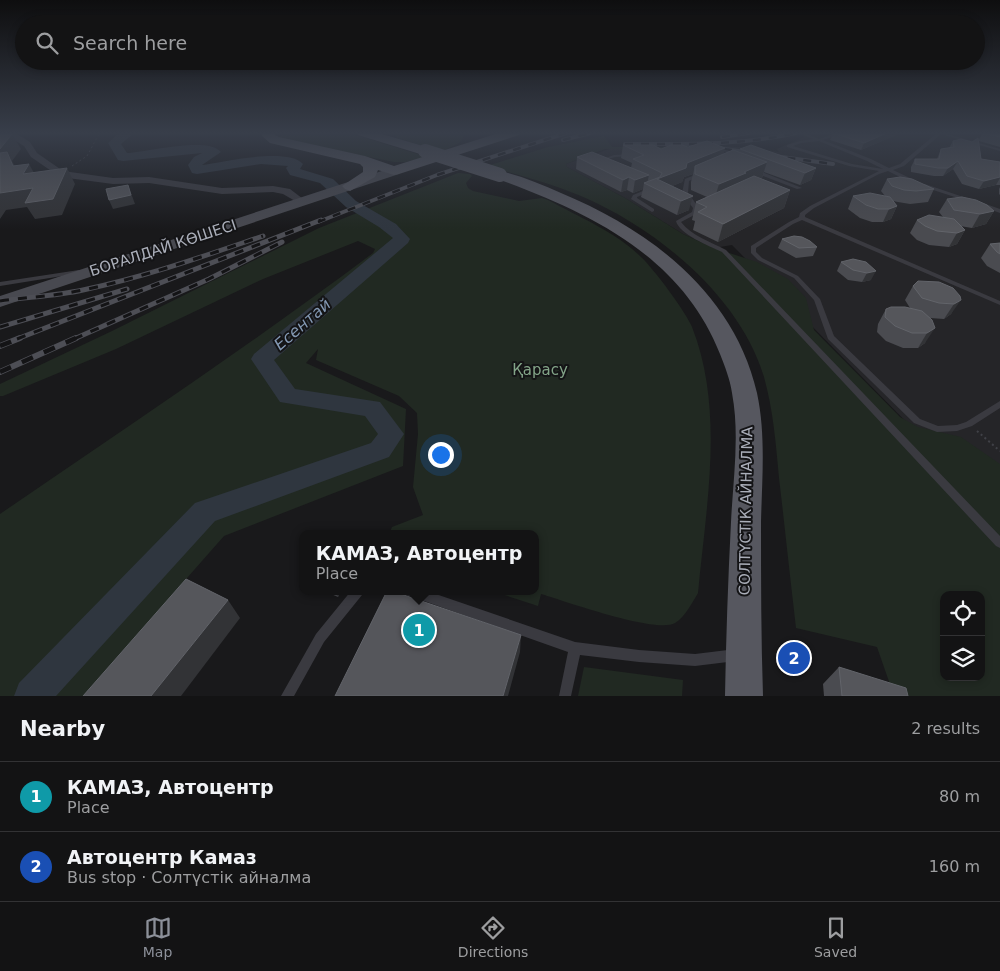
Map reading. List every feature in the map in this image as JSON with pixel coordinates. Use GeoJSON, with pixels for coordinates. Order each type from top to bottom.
{"type":"FeatureCollection","features":[{"type":"Feature","properties":{"kind":"main road"},"geometry":{"type":"LineString","coordinates":[[350,186],[370,174],[371,168],[368,164]]}},
{"type":"Feature","properties":{"kind":"main road"},"geometry":{"type":"LineString","coordinates":[[376,164],[394,171]]}},
{"type":"Feature","properties":{"kind":"main road"},"geometry":{"type":"LineString","coordinates":[[350,186],[407,164]]}},
{"type":"Feature","properties":{"kind":"main road","name":"СОЛТҮСТІК АЙНАЛМА"},"geometry":{"type":"LineString","coordinates":[[467,164],[582,206],[644,243],[667,262],[684,280],[706,307],[725,337],[740,376],[749,423],[743,654],[744,694]]}},
{"type":"Feature","properties":{"kind":"main road","name":"БОРАЛДАЙ КӨШЕСІ"},"geometry":{"type":"LineString","coordinates":[[0,302],[350,186]]}},
{"type":"Feature","properties":{"kind":"street"},"geometry":{"type":"LineString","coordinates":[[47,164],[60,174],[112,181],[149,180],[222,191],[273,189],[286,191],[302,202]]}},
{"type":"Feature","properties":{"kind":"lane"},"geometry":{"type":"LineString","coordinates":[[849,164],[887,170]]}},
{"type":"Feature","properties":{"kind":"lane"},"geometry":{"type":"LineString","coordinates":[[877,164],[918,183],[1000,211]]}},
{"type":"Feature","properties":{"kind":"lane"},"geometry":{"type":"LineString","coordinates":[[802,218],[802,214],[812,207],[887,170],[903,164]]}},
{"type":"Feature","properties":{"kind":"lane"},"geometry":{"type":"LineString","coordinates":[[745,167],[799,188]]}},
{"type":"Feature","properties":{"kind":"lane"},"geometry":{"type":"LineString","coordinates":[[704,173],[687,180],[685,193],[700,208],[678,222],[683,228],[724,251],[1000,543]]}},
{"type":"Feature","properties":{"kind":"lane"},"geometry":{"type":"LineString","coordinates":[[646,184],[655,188],[635,196],[634,199],[652,210]]}},
{"type":"Feature","properties":{"kind":"lane"},"geometry":{"type":"LineString","coordinates":[[1000,303],[802,218],[753,247],[752,252],[760,260],[796,277],[817,299],[831,336],[917,421],[938,429],[956,428],[970,424],[1000,404]]}},
{"type":"Feature","properties":{"kind":"lane"},"geometry":{"type":"LineString","coordinates":[[0,284],[101,268]]}},
{"type":"Feature","properties":{"kind":"lane"},"geometry":{"type":"LineString","coordinates":[[287,696],[320,638],[355,595]]}},
{"type":"Feature","properties":{"kind":"lane"},"geometry":{"type":"LineString","coordinates":[[422,595],[575,648],[639,656],[695,660],[743,654]]}},
{"type":"Feature","properties":{"kind":"lane"},"geometry":{"type":"LineString","coordinates":[[565,696],[575,648]]}},
{"type":"Feature","properties":{"kind":"path"},"geometry":{"type":"LineString","coordinates":[[60,174],[74,164]]}},
{"type":"Feature","properties":{"kind":"path"},"geometry":{"type":"LineString","coordinates":[[970,424],[1000,451]]}},
{"type":"Feature","properties":{"kind":"shaded area"},"geometry":{"type":"Polygon","coordinates":[[[566,164],[1000,164],[1000,517],[732,245],[714,248],[683,234],[625,198],[567,167],[566,164]]]}},
{"type":"Feature","properties":{"kind":"green space"},"geometry":{"type":"Polygon","coordinates":[[[566,164],[567,167],[625,198],[683,234],[714,248],[757,262],[788,279],[806,298],[814,330],[900,417],[918,427],[961,437],[1000,464],[1000,696],[894,696],[877,647],[796,628],[772,414],[764,377],[752,347],[736,319],[715,293],[692,268],[666,246],[638,226],[609,210],[581,196],[546,183],[487,166],[566,164]]]}},
{"type":"Feature","properties":{"kind":"green space","name":"Қарасу"},"geometry":{"type":"Polygon","coordinates":[[[458,173],[470,174],[472,176],[466,183],[468,188],[473,191],[519,201],[542,198],[548,200],[609,232],[631,248],[647,263],[689,320],[702,359],[708,392],[711,425],[708,493],[698,593],[688,610],[675,623],[665,625],[649,624],[631,621],[541,594],[538,606],[504,595],[539,595],[539,530],[391,530],[392,527],[423,515],[413,487],[418,434],[417,413],[399,396],[316,360],[318,349],[306,363],[406,409],[403,466],[224,536],[83,696],[0,696],[0,514],[281,320],[373,253],[375,249],[358,241],[263,279],[116,349],[3,396],[0,396],[0,384],[112,331],[319,228],[458,173]]]}},
{"type":"Feature","properties":{"kind":"green space"},"geometry":{"type":"Polygon","coordinates":[[[584,667],[683,680],[682,696],[578,696],[584,667]]]}},
{"type":"Feature","properties":{"kind":"building"},"geometry":{"type":"Polygon","coordinates":[[[0,164],[13,166],[29,164],[23,174],[67,168],[53,199],[25,203],[33,188],[0,193],[0,164]]]}},
{"type":"Feature","properties":{"kind":"building"},"geometry":{"type":"Polygon","coordinates":[[[592,164],[623,164],[649,175],[635,180],[629,177],[623,180],[592,164]]]}},
{"type":"Feature","properties":{"kind":"building"},"geometry":{"type":"Polygon","coordinates":[[[644,164],[687,164],[686,168],[657,179],[693,196],[681,201],[644,183],[660,177],[662,173],[644,164]]]}},
{"type":"Feature","properties":{"kind":"building"},"geometry":{"type":"Polygon","coordinates":[[[761,164],[719,184],[695,174],[695,166],[761,164]]]}},
{"type":"Feature","properties":{"kind":"building"},"geometry":{"type":"Polygon","coordinates":[[[782,164],[806,164],[816,168],[805,173],[782,164]]]}},
{"type":"Feature","properties":{"kind":"building"},"geometry":{"type":"Polygon","coordinates":[[[918,164],[953,164],[948,168],[918,164]]]}},
{"type":"Feature","properties":{"kind":"building"},"geometry":{"type":"Polygon","coordinates":[[[960,164],[1000,164],[1000,177],[984,181],[967,176],[960,164]]]}},
{"type":"Feature","properties":{"kind":"building"},"geometry":{"type":"Polygon","coordinates":[[[754,176],[790,190],[723,224],[698,212],[707,207],[696,202],[754,176]]]}},
{"type":"Feature","properties":{"kind":"building"},"geometry":{"type":"Polygon","coordinates":[[[900,177],[912,179],[934,189],[904,190],[892,186],[887,179],[900,177]]]}},
{"type":"Feature","properties":{"kind":"building"},"geometry":{"type":"Polygon","coordinates":[[[128,185],[131,195],[109,200],[106,189],[128,185]]]}},
{"type":"Feature","properties":{"kind":"building"},"geometry":{"type":"Polygon","coordinates":[[[870,193],[890,197],[897,206],[889,209],[878,209],[866,205],[853,196],[870,193]]]}},
{"type":"Feature","properties":{"kind":"building"},"geometry":{"type":"Polygon","coordinates":[[[962,197],[976,200],[994,211],[980,214],[954,210],[947,199],[962,197]]]}},
{"type":"Feature","properties":{"kind":"building"},"geometry":{"type":"Polygon","coordinates":[[[929,215],[954,219],[965,230],[957,233],[937,231],[917,220],[929,215]]]}},
{"type":"Feature","properties":{"kind":"building"},"geometry":{"type":"Polygon","coordinates":[[[794,236],[802,237],[817,247],[799,248],[782,239],[794,236]]]}},
{"type":"Feature","properties":{"kind":"building"},"geometry":{"type":"Polygon","coordinates":[[[1000,243],[1000,254],[990,244],[1000,243]]]}},
{"type":"Feature","properties":{"kind":"building"},"geometry":{"type":"Polygon","coordinates":[[[853,259],[866,262],[876,271],[867,273],[853,270],[841,262],[853,259]]]}},
{"type":"Feature","properties":{"kind":"building"},"geometry":{"type":"Polygon","coordinates":[[[918,281],[939,282],[953,288],[961,300],[954,304],[939,303],[922,298],[913,286],[918,281]]]}},
{"type":"Feature","properties":{"kind":"building"},"geometry":{"type":"Polygon","coordinates":[[[905,307],[922,311],[932,320],[935,328],[927,333],[912,333],[895,326],[885,317],[886,309],[905,307]]]}},
{"type":"Feature","properties":{"kind":"building"},"geometry":{"type":"Polygon","coordinates":[[[186,579],[228,600],[151,696],[83,696],[186,579]]]}},
{"type":"Feature","properties":{"kind":"building"},"geometry":{"type":"Polygon","coordinates":[[[385,595],[404,595],[521,635],[503,696],[335,696],[385,595]]]}},
{"type":"Feature","properties":{"kind":"building"},"geometry":{"type":"Polygon","coordinates":[[[839,667],[906,688],[908,696],[842,696],[839,667]]]}},
{"type":"Feature","properties":{"kind":"waterway","name":"Есентай"},"geometry":{"type":"LineString","coordinates":[[195,164],[197,170],[225,164]]}},
{"type":"Feature","properties":{"kind":"waterway","name":"Есентай"},"geometry":{"type":"LineString","coordinates":[[32,696],[205,512],[380,450],[392,434],[372,408],[288,396],[262,359],[402,239],[384,223],[348,202],[325,180],[295,172],[293,168],[296,164]]}},
{"type":"Feature","properties":{"kind":"railway"},"geometry":{"type":"LineString","coordinates":[[318,222],[437,175],[469,164]]}},
{"type":"Feature","properties":{"kind":"railway"},"geometry":{"type":"LineString","coordinates":[[17,339],[321,220]]}},
{"type":"Feature","properties":{"kind":"railway"},"geometry":{"type":"LineString","coordinates":[[0,301],[63,294],[106,285],[174,266],[263,236]]}},
{"type":"Feature","properties":{"kind":"railway"},"geometry":{"type":"LineString","coordinates":[[74,339],[209,279],[282,242]]}},
{"type":"Feature","properties":{"kind":"railway"},"geometry":{"type":"LineString","coordinates":[[0,327],[127,289]]}},
{"type":"Feature","properties":{"kind":"railway"},"geometry":{"type":"LineString","coordinates":[[0,346],[20,338]]}},
{"type":"Feature","properties":{"kind":"railway"},"geometry":{"type":"LineString","coordinates":[[0,372],[76,338]]}},
{"type":"Feature","properties":{"kind":"place","name":"КАМАЗ, Автоцентр"},"geometry":{"type":"Point","coordinates":[419,630]}},
{"type":"Feature","properties":{"kind":"place","name":"Автоцентр Камаз"},"geometry":{"type":"Point","coordinates":[794,658]}}]}
